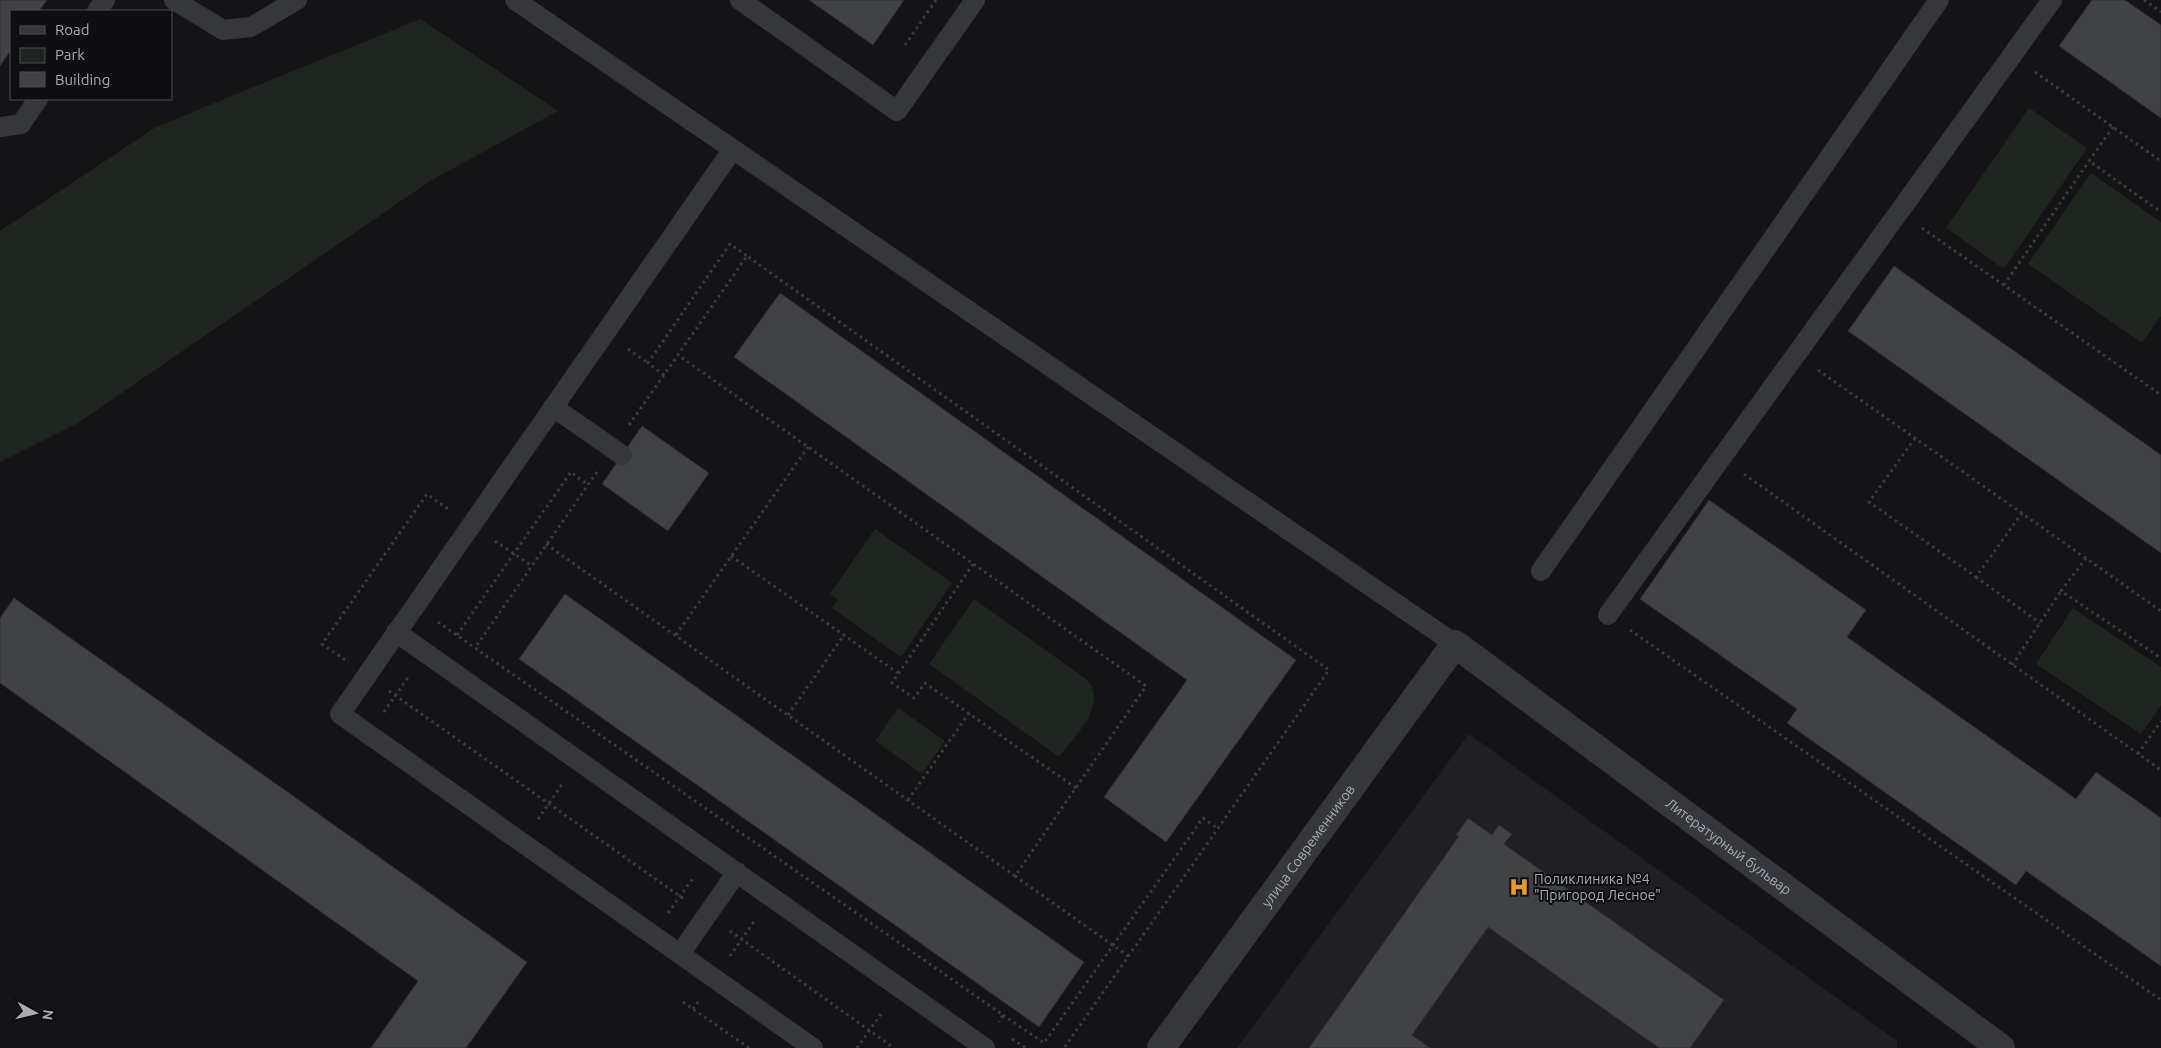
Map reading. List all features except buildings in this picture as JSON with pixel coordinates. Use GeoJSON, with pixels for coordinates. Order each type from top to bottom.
{"type":"FeatureCollection","features":[{"type":"Feature","properties":{"kind":"street","name":"улица Современников"},"geometry":{"type":"LineString","coordinates":[[1161,1048],[1455,644]]}},
{"type":"Feature","properties":{"kind":"street","name":"Литературный бульвар"},"geometry":{"type":"LineString","coordinates":[[1455,644],[2001,1048]]}},
{"type":"Feature","properties":{"kind":"lane"},"geometry":{"type":"LineString","coordinates":[[174,0],[223,30],[251,27],[297,0]]}},
{"type":"Feature","properties":{"kind":"lane"},"geometry":{"type":"LineString","coordinates":[[515,0],[1455,644]]}},
{"type":"Feature","properties":{"kind":"lane"},"geometry":{"type":"LineString","coordinates":[[740,0],[897,111],[976,0]]}},
{"type":"Feature","properties":{"kind":"lane"},"geometry":{"type":"LineString","coordinates":[[1542,571],[1939,0]]}},
{"type":"Feature","properties":{"kind":"lane"},"geometry":{"type":"LineString","coordinates":[[1608,615],[2052,0]]}},
{"type":"Feature","properties":{"kind":"lane"},"geometry":{"type":"LineString","coordinates":[[0,127],[21,124],[37,100]]}},
{"type":"Feature","properties":{"kind":"lane"},"geometry":{"type":"LineString","coordinates":[[733,149],[340,714],[813,1048]]}},
{"type":"Feature","properties":{"kind":"lane"},"geometry":{"type":"LineString","coordinates":[[553,407],[617,452]]}},
{"type":"Feature","properties":{"kind":"lane"},"geometry":{"type":"LineString","coordinates":[[396,632],[985,1048]]}},
{"type":"Feature","properties":{"kind":"lane"},"geometry":{"type":"LineString","coordinates":[[680,954],[737,872]]}},
{"type":"Feature","properties":{"kind":"path"},"geometry":{"type":"LineString","coordinates":[[904,47],[936,0]]}},
{"type":"Feature","properties":{"kind":"path"},"geometry":{"type":"LineString","coordinates":[[2144,0],[2161,12]]}},
{"type":"Feature","properties":{"kind":"path"},"geometry":{"type":"LineString","coordinates":[[2038,75],[2161,161]]}},
{"type":"Feature","properties":{"kind":"path"},"geometry":{"type":"LineString","coordinates":[[2004,285],[2113,127]]}},
{"type":"Feature","properties":{"kind":"path"},"geometry":{"type":"LineString","coordinates":[[2089,161],[2161,212]]}},
{"type":"Feature","properties":{"kind":"path"},"geometry":{"type":"LineString","coordinates":[[1922,228],[2161,394]]}},
{"type":"Feature","properties":{"kind":"path"},"geometry":{"type":"LineString","coordinates":[[664,375],[648,363],[730,244],[1329,670],[1064,1048]]}},
{"type":"Feature","properties":{"kind":"path"},"geometry":{"type":"LineString","coordinates":[[474,648],[588,484],[617,452],[664,375],[747,256]]}},
{"type":"Feature","properties":{"kind":"path"},"geometry":{"type":"LineString","coordinates":[[678,355],[1146,686],[1015,876]]}},
{"type":"Feature","properties":{"kind":"path"},"geometry":{"type":"LineString","coordinates":[[1796,355],[2161,611]]}},
{"type":"Feature","properties":{"kind":"path"},"geometry":{"type":"LineString","coordinates":[[1915,438],[1869,502],[2040,623]]}},
{"type":"Feature","properties":{"kind":"path"},"geometry":{"type":"LineString","coordinates":[[676,635],[808,447]]}},
{"type":"Feature","properties":{"kind":"path"},"geometry":{"type":"LineString","coordinates":[[1722,458],[2161,770]]}},
{"type":"Feature","properties":{"kind":"path"},"geometry":{"type":"LineString","coordinates":[[457,635],[571,472],[588,484]]}},
{"type":"Feature","properties":{"kind":"path"},"geometry":{"type":"LineString","coordinates":[[1976,577],[2022,513]]}},
{"type":"Feature","properties":{"kind":"path"},"geometry":{"type":"LineString","coordinates":[[546,544],[1128,956]]}},
{"type":"Feature","properties":{"kind":"path"},"geometry":{"type":"LineString","coordinates":[[731,556],[898,673]]}},
{"type":"Feature","properties":{"kind":"path"},"geometry":{"type":"LineString","coordinates":[[2012,664],[2061,591],[2086,558]]}},
{"type":"Feature","properties":{"kind":"path"},"geometry":{"type":"LineString","coordinates":[[974,564],[892,683],[914,698],[925,683],[1076,788]]}},
{"type":"Feature","properties":{"kind":"path"},"geometry":{"type":"LineString","coordinates":[[2061,591],[2161,658]]}},
{"type":"Feature","properties":{"kind":"path"},"geometry":{"type":"LineString","coordinates":[[415,606],[1044,1043],[1203,818],[1218,829]]}},
{"type":"Feature","properties":{"kind":"path"},"geometry":{"type":"LineString","coordinates":[[368,734],[444,626]]}},
{"type":"Feature","properties":{"kind":"path"},"geometry":{"type":"LineString","coordinates":[[1625,626],[2161,1000]]}},
{"type":"Feature","properties":{"kind":"path"},"geometry":{"type":"LineString","coordinates":[[788,715],[844,636]]}},
{"type":"Feature","properties":{"kind":"path"},"geometry":{"type":"LineString","coordinates":[[908,800],[969,713]]}},
{"type":"Feature","properties":{"kind":"path"},"geometry":{"type":"LineString","coordinates":[[2138,754],[2161,721]]}},
{"type":"Feature","properties":{"kind":"path"},"geometry":{"type":"LineString","coordinates":[[521,842],[598,734]]}},
{"type":"Feature","properties":{"kind":"path"},"geometry":{"type":"LineString","coordinates":[[652,935],[730,826]]}},
{"type":"Feature","properties":{"kind":"path"},"geometry":{"type":"LineString","coordinates":[[693,1009],[792,868]]}},
{"type":"Feature","properties":{"kind":"path"},"geometry":{"type":"LineString","coordinates":[[857,1048],[899,988]]}},
{"type":"Feature","properties":{"kind":"path"},"geometry":{"type":"LineString","coordinates":[[683,1002],[749,1048]]}},
{"type":"Feature","properties":{"kind":"path"},"geometry":{"type":"LineString","coordinates":[[995,1027],[1003,1015]]}},
{"type":"Feature","properties":{"kind":"path"},"geometry":{"type":"LineString","coordinates":[[1007,1035],[1026,1048]]}},
{"type":"Feature","properties":{"kind":"shaded area","name":"Поликлиника №4 \"Пригород Лесное\""},"geometry":{"type":"Polygon","coordinates":[[[1469,734],[1897,1041],[1897,1048],[1237,1048],[1469,734]]]}},
{"type":"Feature","properties":{"kind":"green space"},"geometry":{"type":"Polygon","coordinates":[[[420,19],[558,111],[430,181],[78,423],[0,462],[0,231],[156,127],[420,19]]]}},
{"type":"Feature","properties":{"kind":"green space"},"geometry":{"type":"Polygon","coordinates":[[[2029,108],[2087,148],[2004,269],[1946,228],[2029,108]]]}},
{"type":"Feature","properties":{"kind":"green space"},"geometry":{"type":"Polygon","coordinates":[[[2091,173],[2161,222],[2161,316],[2142,343],[2028,264],[2091,173]]]}},
{"type":"Feature","properties":{"kind":"green space"},"geometry":{"type":"Polygon","coordinates":[[[875,529],[952,583],[901,657],[832,608],[838,600],[830,594],[875,529]]]}},
{"type":"Feature","properties":{"kind":"green space"},"geometry":{"type":"Polygon","coordinates":[[[974,599],[1086,679],[1092,689],[1094,699],[1088,719],[1059,757],[929,664],[974,599]]]}},
{"type":"Feature","properties":{"kind":"green space"},"geometry":{"type":"Polygon","coordinates":[[[2073,608],[2161,667],[2161,705],[2141,734],[2036,664],[2073,608]]]}},
{"type":"Feature","properties":{"kind":"green space"},"geometry":{"type":"Polygon","coordinates":[[[898,708],[945,741],[922,774],[875,741],[898,708]]]}},
{"type":"Feature","properties":{"kind":"place","name":"Поликлиника №4 \"Пригород Лесное\""},"geometry":{"type":"Point","coordinates":[1519,887]}}]}
